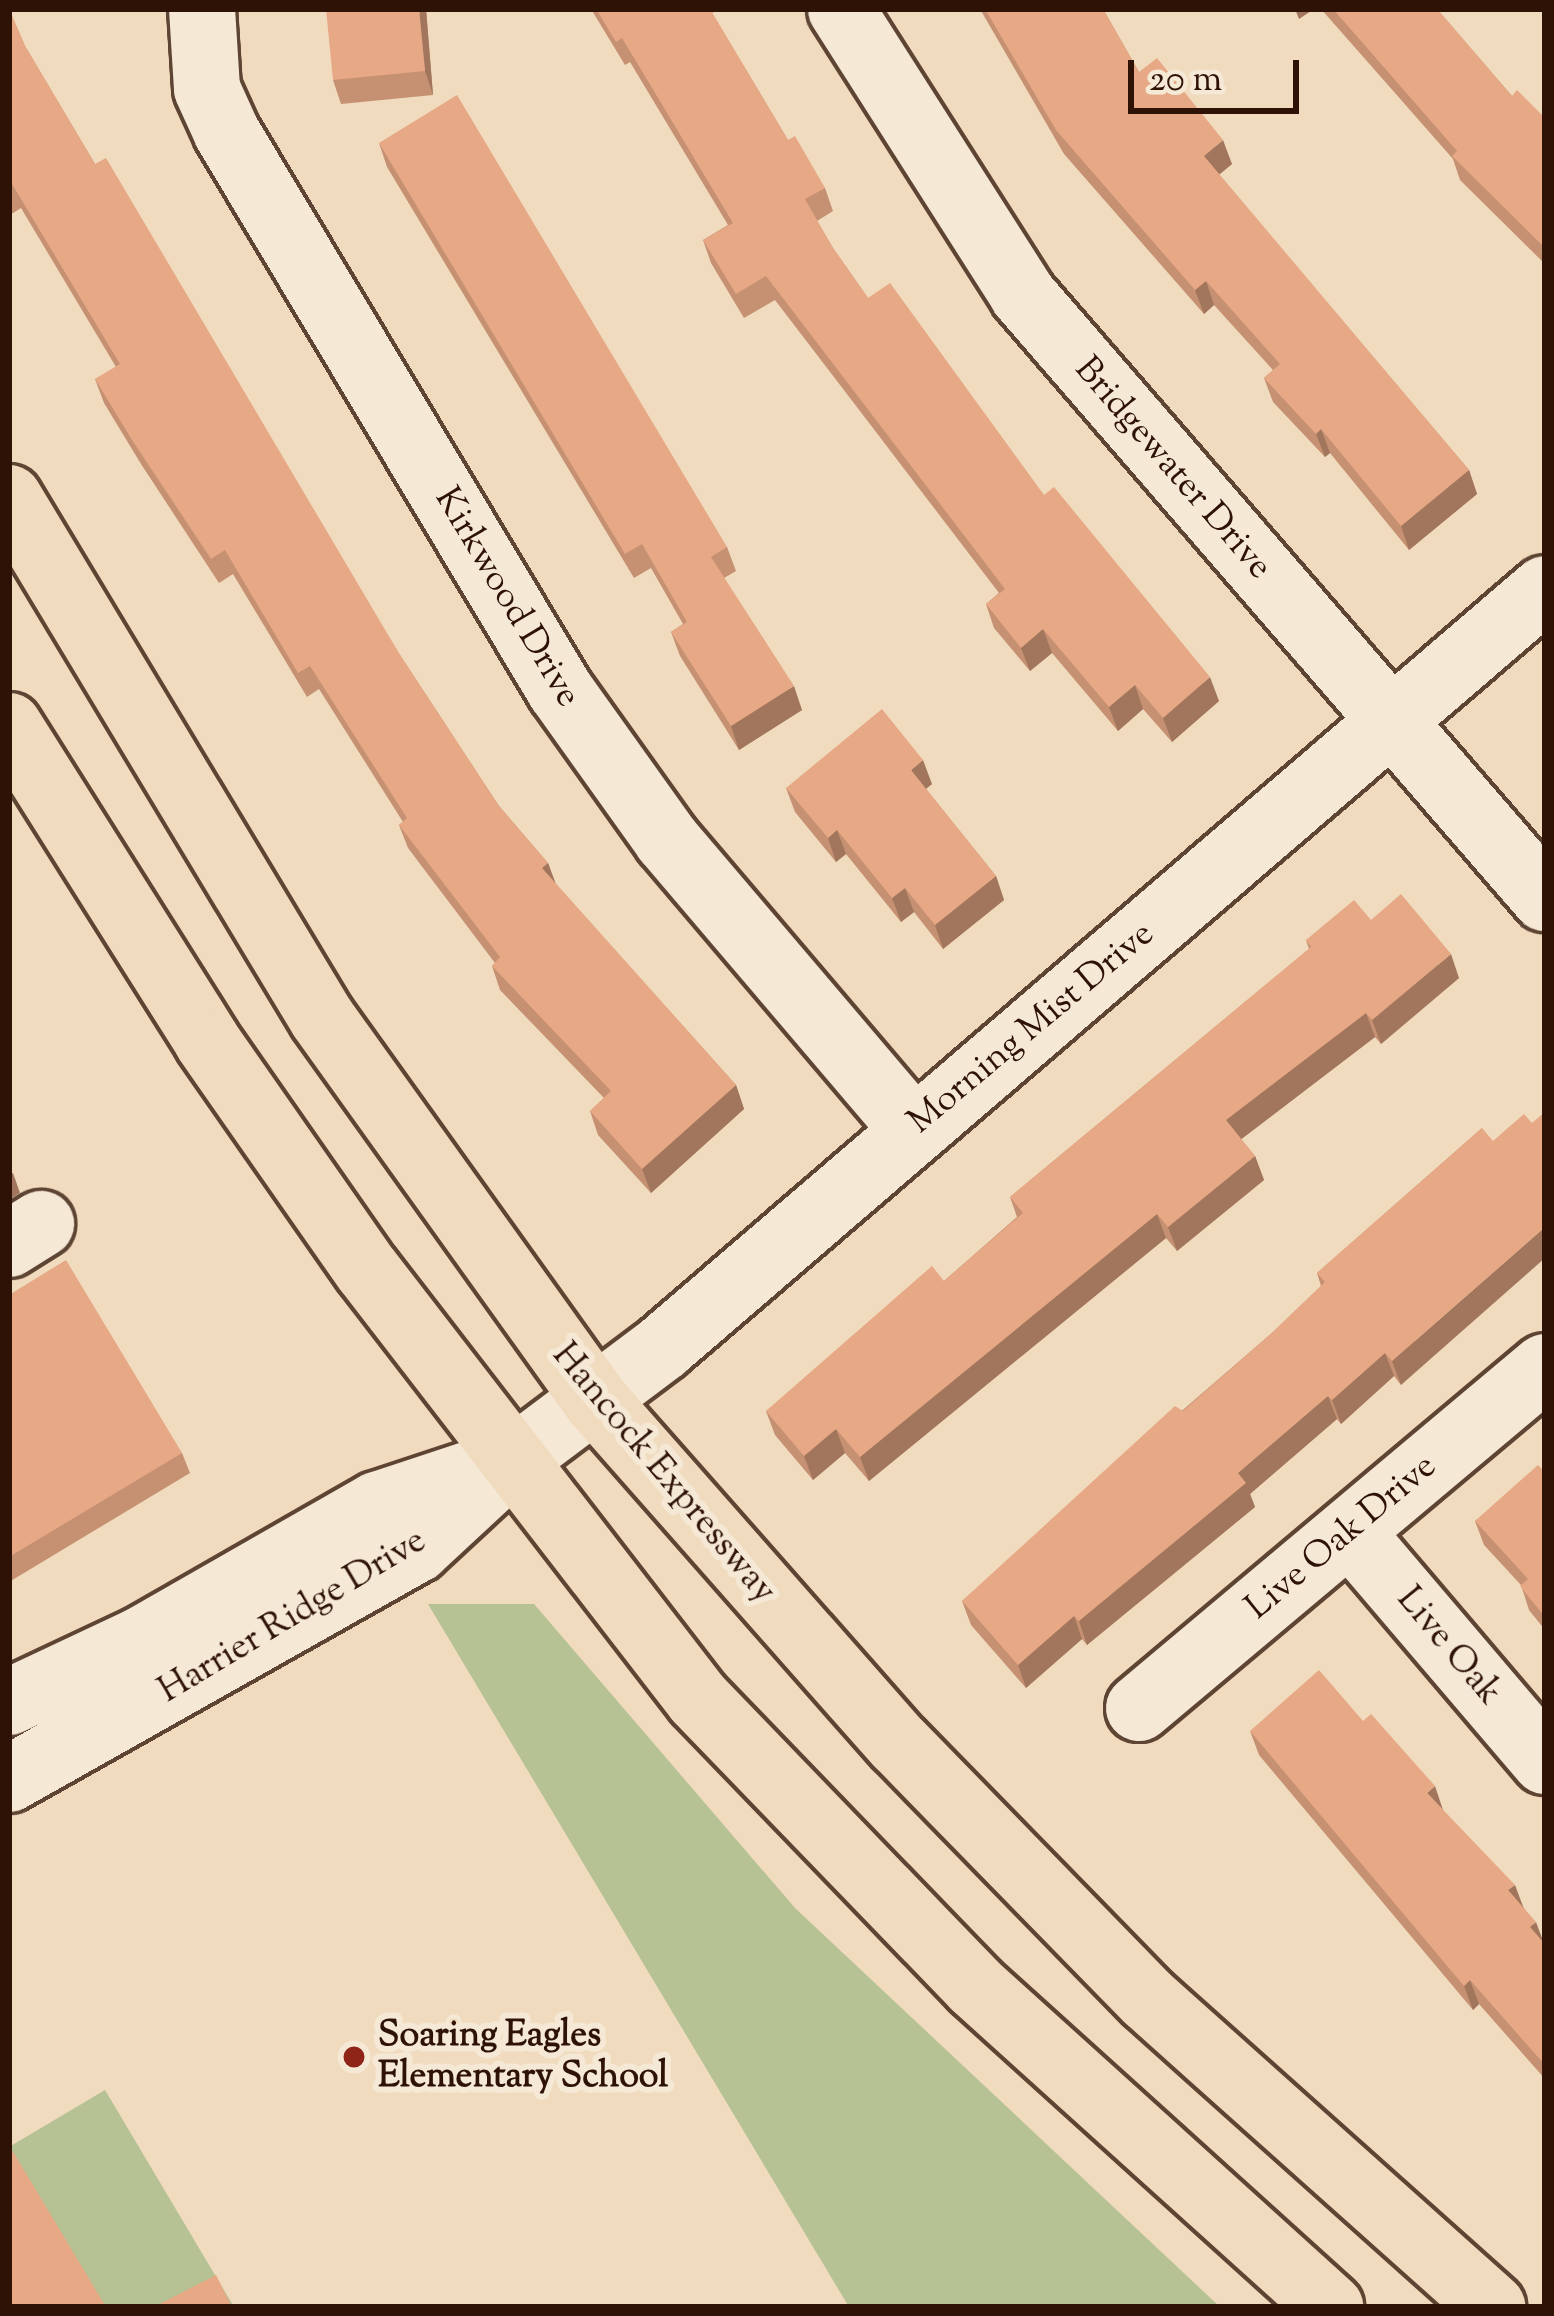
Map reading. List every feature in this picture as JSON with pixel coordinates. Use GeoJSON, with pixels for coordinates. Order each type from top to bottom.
{"type":"FeatureCollection","features":[{"type":"Feature","properties":{"kind":"main road","name":"Hancock Expressway"},"geometry":{"type":"LineString","coordinates":[[9,498],[322,1018],[597,1402],[899,1744],[1148,1999],[1492,2307]]}},
{"type":"Feature","properties":{"kind":"main road"},"geometry":{"type":"LineString","coordinates":[[9,726],[207,1041],[513,1460],[698,1699],[808,1819],[976,1986],[1330,2307]]}},
{"type":"Feature","properties":{"kind":"street","name":"Kirkwood Drive"},"geometry":{"type":"LineString","coordinates":[[202,9],[208,89],[227,133],[560,690],[667,839],[913,1130]]}},
{"type":"Feature","properties":{"kind":"street","name":"Bridgewater Drive"},"geometry":{"type":"LineString","coordinates":[[842,9],[1023,295],[1545,898]]}},
{"type":"Feature","properties":{"kind":"street","name":"Morning Mist Drive"},"geometry":{"type":"LineString","coordinates":[[513,1460],[597,1402],[1545,589]]}},
{"type":"Feature","properties":{"kind":"street","name":"Live Oak Drive"},"geometry":{"type":"LineString","coordinates":[[1139,1708],[1545,1366]]}},
{"type":"Feature","properties":{"kind":"street","name":"Harrier Ridge Drive"},"geometry":{"type":"LineString","coordinates":[[9,1702],[141,1640],[377,1505],[513,1460]]}},
{"type":"Feature","properties":{"kind":"street","name":"Harrier Ridge Drive"},"geometry":{"type":"LineString","coordinates":[[9,1779],[417,1549],[513,1460]]}},
{"type":"Feature","properties":{"kind":"street","name":"Live Oak"},"geometry":{"type":"LineString","coordinates":[[1350,1532],[1545,1761]]}},
{"type":"Feature","properties":{"kind":"green space"},"geometry":{"type":"Polygon","coordinates":[[[428,1604],[534,1604],[795,1908],[1220,2307],[849,2307],[428,1604]]]}},
{"type":"Feature","properties":{"kind":"green space"},"geometry":{"type":"Polygon","coordinates":[[[105,2090],[234,2307],[96,2307],[9,2147],[105,2090]]]}},
{"type":"Feature","properties":{"kind":"building"},"geometry":{"type":"Polygon","coordinates":[[[9,9],[25,46],[95,164],[106,158],[400,655],[499,806],[548,863],[542,868],[736,1085],[642,1169],[590,1111],[611,1091],[492,966],[500,957],[399,825],[407,818],[310,666],[298,673],[225,550],[211,559],[95,379],[120,364],[12,184],[9,186],[9,9]]]}},
{"type":"Feature","properties":{"kind":"building"},"geometry":{"type":"Polygon","coordinates":[[[326,9],[419,9],[425,71],[333,80],[326,9]]]}},
{"type":"Feature","properties":{"kind":"building"},"geometry":{"type":"Polygon","coordinates":[[[596,9],[710,9],[788,140],[795,136],[825,188],[805,199],[868,298],[890,283],[1044,495],[1054,487],[1210,677],[1163,718],[1135,685],[1109,707],[1043,629],[1021,648],[986,604],[1005,589],[766,276],[736,294],[703,240],[733,223],[622,38],[616,42],[596,9]]]}},
{"type":"Feature","properties":{"kind":"building"},"geometry":{"type":"Polygon","coordinates":[[[985,9],[1103,9],[1139,72],[1157,58],[1223,140],[1204,156],[1469,470],[1401,526],[1321,429],[1316,434],[1264,378],[1280,364],[1206,281],[1195,290],[1056,130],[985,9]]]}},
{"type":"Feature","properties":{"kind":"building"},"geometry":{"type":"Polygon","coordinates":[[[1333,9],[1437,9],[1512,96],[1517,90],[1545,118],[1545,248],[1452,156],[1457,151],[1333,9]]]}},
{"type":"Feature","properties":{"kind":"building"},"geometry":{"type":"Polygon","coordinates":[[[457,95],[727,547],[711,557],[794,686],[731,726],[671,632],[687,622],[642,544],[625,554],[379,143],[457,95]]]}},
{"type":"Feature","properties":{"kind":"building"},"geometry":{"type":"Polygon","coordinates":[[[882,709],[923,760],[911,770],[996,876],[935,925],[905,888],[892,898],[837,830],[828,838],[786,788],[882,709]]]}},
{"type":"Feature","properties":{"kind":"building"},"geometry":{"type":"Polygon","coordinates":[[[1401,894],[1451,954],[1372,1020],[1366,1013],[1226,1120],[1255,1156],[1168,1227],[1157,1214],[860,1457],[836,1429],[804,1456],[766,1411],[932,1266],[944,1281],[1023,1213],[1010,1197],[1311,947],[1306,940],[1354,900],[1371,920],[1401,894]]]}},
{"type":"Feature","properties":{"kind":"building"},"geometry":{"type":"Polygon","coordinates":[[[1545,1112],[1545,1227],[1392,1361],[1385,1353],[1332,1400],[1328,1396],[1238,1473],[1246,1483],[1079,1621],[1074,1616],[1018,1665],[962,1601],[1175,1406],[1183,1411],[1273,1332],[1325,1282],[1317,1273],[1482,1128],[1493,1141],[1524,1114],[1532,1123],[1545,1112]]]}},
{"type":"Feature","properties":{"kind":"building"},"geometry":{"type":"Polygon","coordinates":[[[66,1260],[182,1453],[9,1557],[9,1295],[66,1260]]]}},
{"type":"Feature","properties":{"kind":"building"},"geometry":{"type":"Polygon","coordinates":[[[1538,1465],[1545,1472],[1545,1617],[1520,1586],[1528,1579],[1475,1521],[1538,1465]]]}},
{"type":"Feature","properties":{"kind":"building"},"geometry":{"type":"Polygon","coordinates":[[[1319,1670],[1363,1721],[1371,1714],[1435,1786],[1427,1793],[1515,1885],[1508,1890],[1536,1922],[1530,1927],[1545,1944],[1545,2065],[1470,1980],[1464,1986],[1250,1731],[1319,1670]]]}},
{"type":"Feature","properties":{"kind":"building"},"geometry":{"type":"Polygon","coordinates":[[[9,2145],[106,2307],[9,2307],[9,2145]]]}},
{"type":"Feature","properties":{"kind":"building"},"geometry":{"type":"Polygon","coordinates":[[[216,2275],[232,2307],[154,2307],[216,2275]]]}},
{"type":"Feature","properties":{"kind":"place","name":"Soaring Eagles Elementary School"},"geometry":{"type":"Point","coordinates":[354,2057]}}]}
